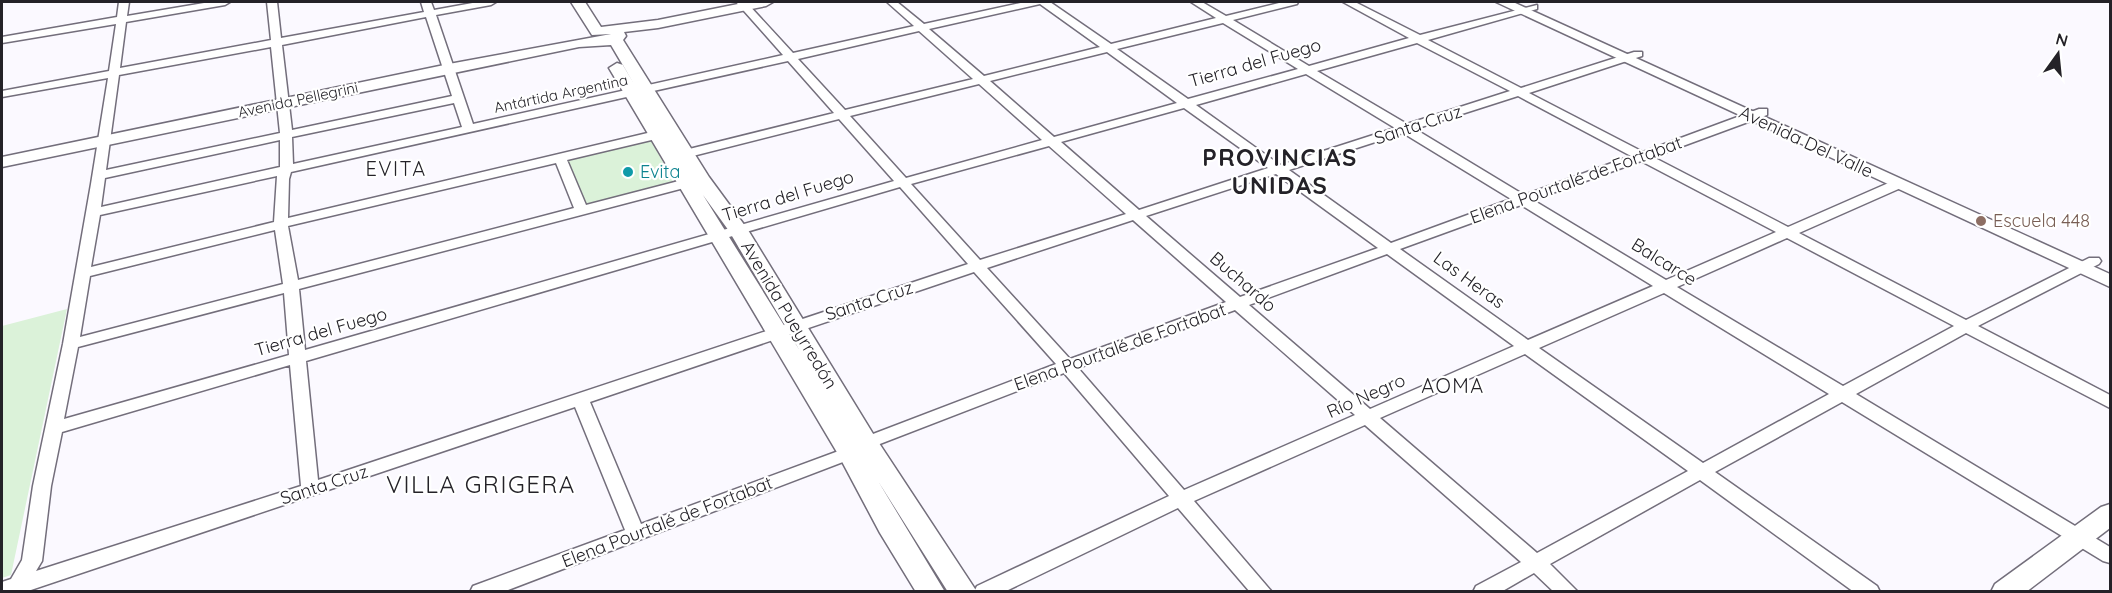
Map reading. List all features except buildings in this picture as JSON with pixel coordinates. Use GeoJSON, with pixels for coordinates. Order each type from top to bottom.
{"type":"FeatureCollection","features":[{"type":"Feature","properties":{"kind":"main road","name":"Avenida Pueyrredón"},"geometry":{"type":"LineString","coordinates":[[578,2],[605,35],[677,156],[729,233],[901,521],[932,591]]}},
{"type":"Feature","properties":{"kind":"main road","name":"Avenida Pueyrredón"},"geometry":{"type":"LineString","coordinates":[[592,2],[605,35]]}},
{"type":"Feature","properties":{"kind":"main road","name":"Avenida Pellegrini"},"geometry":{"type":"LineString","coordinates":[[2,156],[605,35],[742,4],[766,2]]}},
{"type":"Feature","properties":{"kind":"main road","name":"Avenida Del Valle"},"geometry":{"type":"LineString","coordinates":[[1503,2],[1525,6],[2088,264],[2110,281]]}},
{"type":"Feature","properties":{"kind":"main road","name":"Avenida Pueyrredón"},"geometry":{"type":"LineString","coordinates":[[639,92],[656,135],[677,156]]}},
{"type":"Feature","properties":{"kind":"main road","name":"Avenida Del Valle"},"geometry":{"type":"LineString","coordinates":[[1757,114],[1898,184],[2088,264],[2110,268]]}},
{"type":"Feature","properties":{"kind":"main road","name":"Avenida Pellegrini"},"geometry":{"type":"LineString","coordinates":[[2,162],[104,137]]}},
{"type":"Feature","properties":{"kind":"main road"},"geometry":{"type":"LineString","coordinates":[[2005,591],[2110,514]]}},
{"type":"Feature","properties":{"kind":"main road","name":"Avenida Pueyrredón"},"geometry":{"type":"LineString","coordinates":[[901,521],[963,591]]}},
{"type":"Feature","properties":{"kind":"street"},"geometry":{"type":"LineString","coordinates":[[11,589],[32,561],[42,486],[71,344],[99,175],[124,2]]}},
{"type":"Feature","properties":{"kind":"street"},"geometry":{"type":"LineString","coordinates":[[2,40],[225,2]]}},
{"type":"Feature","properties":{"kind":"street"},"geometry":{"type":"LineString","coordinates":[[272,2],[286,134],[287,166],[283,171],[281,224],[291,285],[310,490]]}},
{"type":"Feature","properties":{"kind":"street"},"geometry":{"type":"LineString","coordinates":[[2,94],[275,41],[427,7],[491,2]]}},
{"type":"Feature","properties":{"kind":"street","name":"Buchardo"},"geometry":{"type":"LineString","coordinates":[[892,2],[1239,303],[1365,417],[1568,591]]}},
{"type":"Feature","properties":{"kind":"street","name":"Antártida Argentina"},"geometry":{"type":"LineString","coordinates":[[92,213],[1036,2]]}},
{"type":"Feature","properties":{"kind":"street","name":"Las Heras"},"geometry":{"type":"LineString","coordinates":[[1044,2],[1870,591]]}},
{"type":"Feature","properties":{"kind":"street","name":"Balcarce"},"geometry":{"type":"LineString","coordinates":[[1196,2],[1525,199],[2110,556]]}},
{"type":"Feature","properties":{"kind":"street"},"geometry":{"type":"LineString","coordinates":[[677,156],[1293,2]]}},
{"type":"Feature","properties":{"kind":"street"},"geometry":{"type":"LineString","coordinates":[[1348,2],[2110,402]]}},
{"type":"Feature","properties":{"kind":"street"},"geometry":{"type":"LineString","coordinates":[[742,4],[1067,366],[1262,591]]}},
{"type":"Feature","properties":{"kind":"street","name":"Tierra del Fuego"},"geometry":{"type":"LineString","coordinates":[[55,428],[901,183],[1525,6]]}},
{"type":"Feature","properties":{"kind":"street"},"geometry":{"type":"LineString","coordinates":[[427,7],[469,129]]}},
{"type":"Feature","properties":{"kind":"street","name":"Santa Cruz"},"geometry":{"type":"LineString","coordinates":[[11,589],[786,328],[1632,56]]}},
{"type":"Feature","properties":{"kind":"street"},"geometry":{"type":"LineString","coordinates":[[99,175],[459,98]]}},
{"type":"Feature","properties":{"kind":"street","name":"Elena Pourtalé de Fortabat"},"geometry":{"type":"LineString","coordinates":[[480,591],[636,534],[1067,366],[1757,114]]}},
{"type":"Feature","properties":{"kind":"street"},"geometry":{"type":"LineString","coordinates":[[82,274],[656,135]]}},
{"type":"Feature","properties":{"kind":"street"},"geometry":{"type":"LineString","coordinates":[[560,158],[581,210]]}},
{"type":"Feature","properties":{"kind":"street"},"geometry":{"type":"LineString","coordinates":[[71,344],[693,181]]}},
{"type":"Feature","properties":{"kind":"street","name":"Río Negro"},"geometry":{"type":"LineString","coordinates":[[984,591],[1180,499],[1898,184]]}},
{"type":"Feature","properties":{"kind":"street"},"geometry":{"type":"LineString","coordinates":[[1483,591],[1842,393],[2088,264]]}},
{"type":"Feature","properties":{"kind":"street"},"geometry":{"type":"LineString","coordinates":[[580,399],[636,534]]}},
{"type":"Feature","properties":{"kind":"green space"},"geometry":{"type":"Polygon","coordinates":[[[651,140],[674,183],[585,204],[565,161],[651,140]]]}},
{"type":"Feature","properties":{"kind":"green space"},"geometry":{"type":"Polygon","coordinates":[[[67,309],[11,575],[2,578],[2,326],[67,309]]]}},
{"type":"Feature","properties":{"kind":"place","name":"Evita"},"geometry":{"type":"Point","coordinates":[628,172]}},
{"type":"Feature","properties":{"kind":"place","name":"Escuela 448"},"geometry":{"type":"Point","coordinates":[1981,221]}},
{"type":"Feature","properties":{"kind":"district","name":"EVITA"},"geometry":{"type":"Point","coordinates":[396,169]}},
{"type":"Feature","properties":{"kind":"district","name":"PROVINCIAS UNIDAS"},"geometry":{"type":"Point","coordinates":[1280,172]}},
{"type":"Feature","properties":{"kind":"district","name":"AOMA"},"geometry":{"type":"Point","coordinates":[1453,386]}},
{"type":"Feature","properties":{"kind":"district","name":"VILLA GRIGERA"},"geometry":{"type":"Point","coordinates":[481,485]}}]}
